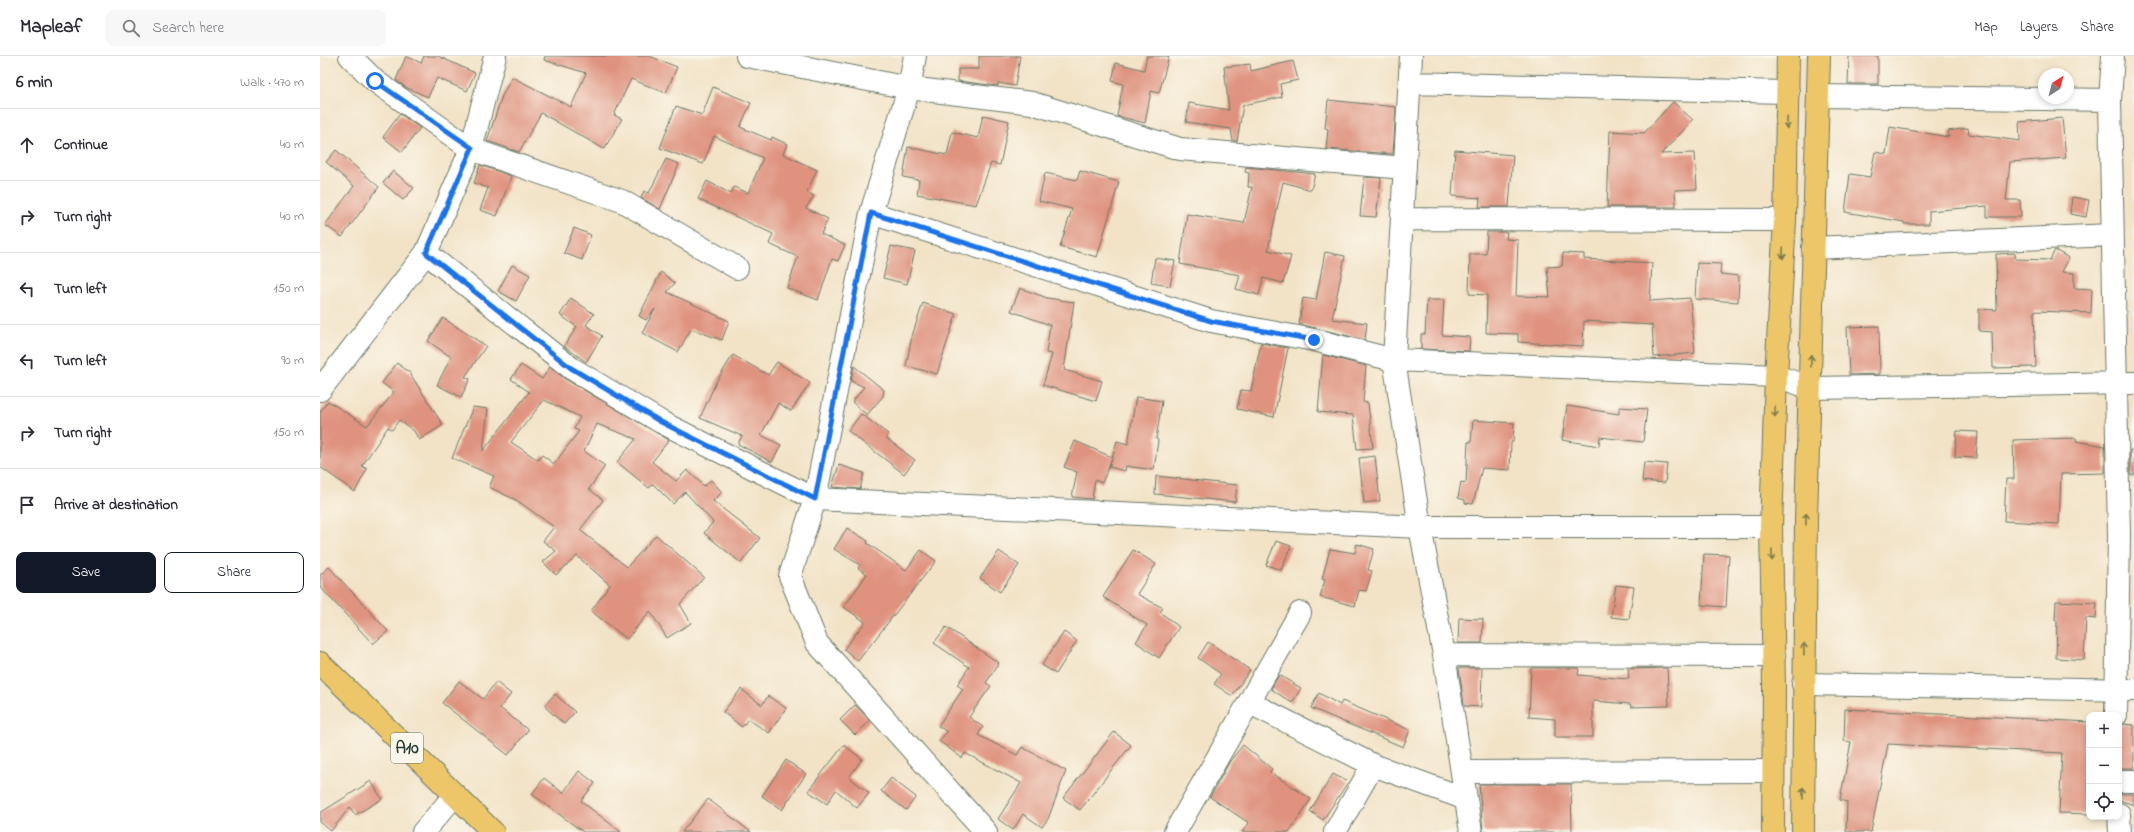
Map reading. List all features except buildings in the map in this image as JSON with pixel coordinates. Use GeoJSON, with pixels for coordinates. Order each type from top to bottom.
{"type":"FeatureCollection","features":[{"type":"Feature","properties":{"kind":"main road"},"geometry":{"type":"LineString","coordinates":[[1773,832],[1774,656],[1771,527],[1776,376],[1785,220],[1788,56]]}},
{"type":"Feature","properties":{"kind":"main road"},"geometry":{"type":"LineString","coordinates":[[1803,832],[1803,684],[1806,497],[1811,388],[1813,248],[1819,56]]}},
{"type":"Feature","properties":{"kind":"main road","name":"A10"},"geometry":{"type":"LineString","coordinates":[[320,663],[493,832]]}},
{"type":"Feature","properties":{"kind":"street"},"geometry":{"type":"LineString","coordinates":[[350,56],[375,81],[472,148],[622,201],[737,268]]}},
{"type":"Feature","properties":{"kind":"street"},"geometry":{"type":"LineString","coordinates":[[320,390],[426,253],[472,148],[495,56]]}},
{"type":"Feature","properties":{"kind":"street"},"geometry":{"type":"LineString","coordinates":[[747,56],[909,88],[1032,103],[1180,149],[1405,168]]}},
{"type":"Feature","properties":{"kind":"street"},"geometry":{"type":"LineString","coordinates":[[915,56],[909,88],[871,213],[815,499],[790,576],[817,643],[986,832]]}},
{"type":"Feature","properties":{"kind":"street"},"geometry":{"type":"LineString","coordinates":[[1411,56],[1394,360],[1420,527],[1444,655],[1472,832]]}},
{"type":"Feature","properties":{"kind":"street"},"geometry":{"type":"LineString","coordinates":[[2113,56],[2110,100],[2112,235],[2125,384],[2126,535],[2124,690],[2117,712]]}},
{"type":"Feature","properties":{"kind":"street"},"geometry":{"type":"LineString","coordinates":[[1410,82],[1788,92]]}},
{"type":"Feature","properties":{"kind":"street"},"geometry":{"type":"LineString","coordinates":[[1818,96],[2110,100]]}},
{"type":"Feature","properties":{"kind":"street"},"geometry":{"type":"LineString","coordinates":[[871,213],[1211,321],[1314,340],[1394,360],[1776,376],[1811,388],[2125,384]]}},
{"type":"Feature","properties":{"kind":"street"},"geometry":{"type":"LineString","coordinates":[[1402,219],[1785,220]]}},
{"type":"Feature","properties":{"kind":"street"},"geometry":{"type":"LineString","coordinates":[[1813,248],[2112,235]]}},
{"type":"Feature","properties":{"kind":"street"},"geometry":{"type":"LineString","coordinates":[[426,253],[571,368],[661,422],[815,499],[1420,527],[1771,527]]}},
{"type":"Feature","properties":{"kind":"street"},"geometry":{"type":"LineString","coordinates":[[1184,829],[1250,703],[1300,613]]}},
{"type":"Feature","properties":{"kind":"street"},"geometry":{"type":"LineString","coordinates":[[1444,655],[1774,656]]}},
{"type":"Feature","properties":{"kind":"street"},"geometry":{"type":"LineString","coordinates":[[1803,684],[2124,690]]}},
{"type":"Feature","properties":{"kind":"street"},"geometry":{"type":"LineString","coordinates":[[1250,703],[1373,765],[1466,799]]}},
{"type":"Feature","properties":{"kind":"street"},"geometry":{"type":"LineString","coordinates":[[1335,832],[1373,765]]}},
{"type":"Feature","properties":{"kind":"street"},"geometry":{"type":"LineString","coordinates":[[1462,772],[1773,771]]}},
{"type":"Feature","properties":{"kind":"street"},"geometry":{"type":"LineString","coordinates":[[2122,781],[2134,781]]}},
{"type":"Feature","properties":{"kind":"street"},"geometry":{"type":"LineString","coordinates":[[423,832],[455,795]]}},
{"type":"Feature","properties":{"kind":"street"},"geometry":{"type":"LineString","coordinates":[[2119,820],[2120,832]]}},
{"type":"Feature","properties":{"kind":"route"},"geometry":{"type":"LineString","coordinates":[[375,81],[472,148],[426,253],[571,368],[661,422],[815,499],[871,213],[1211,321],[1314,340]]}}]}
